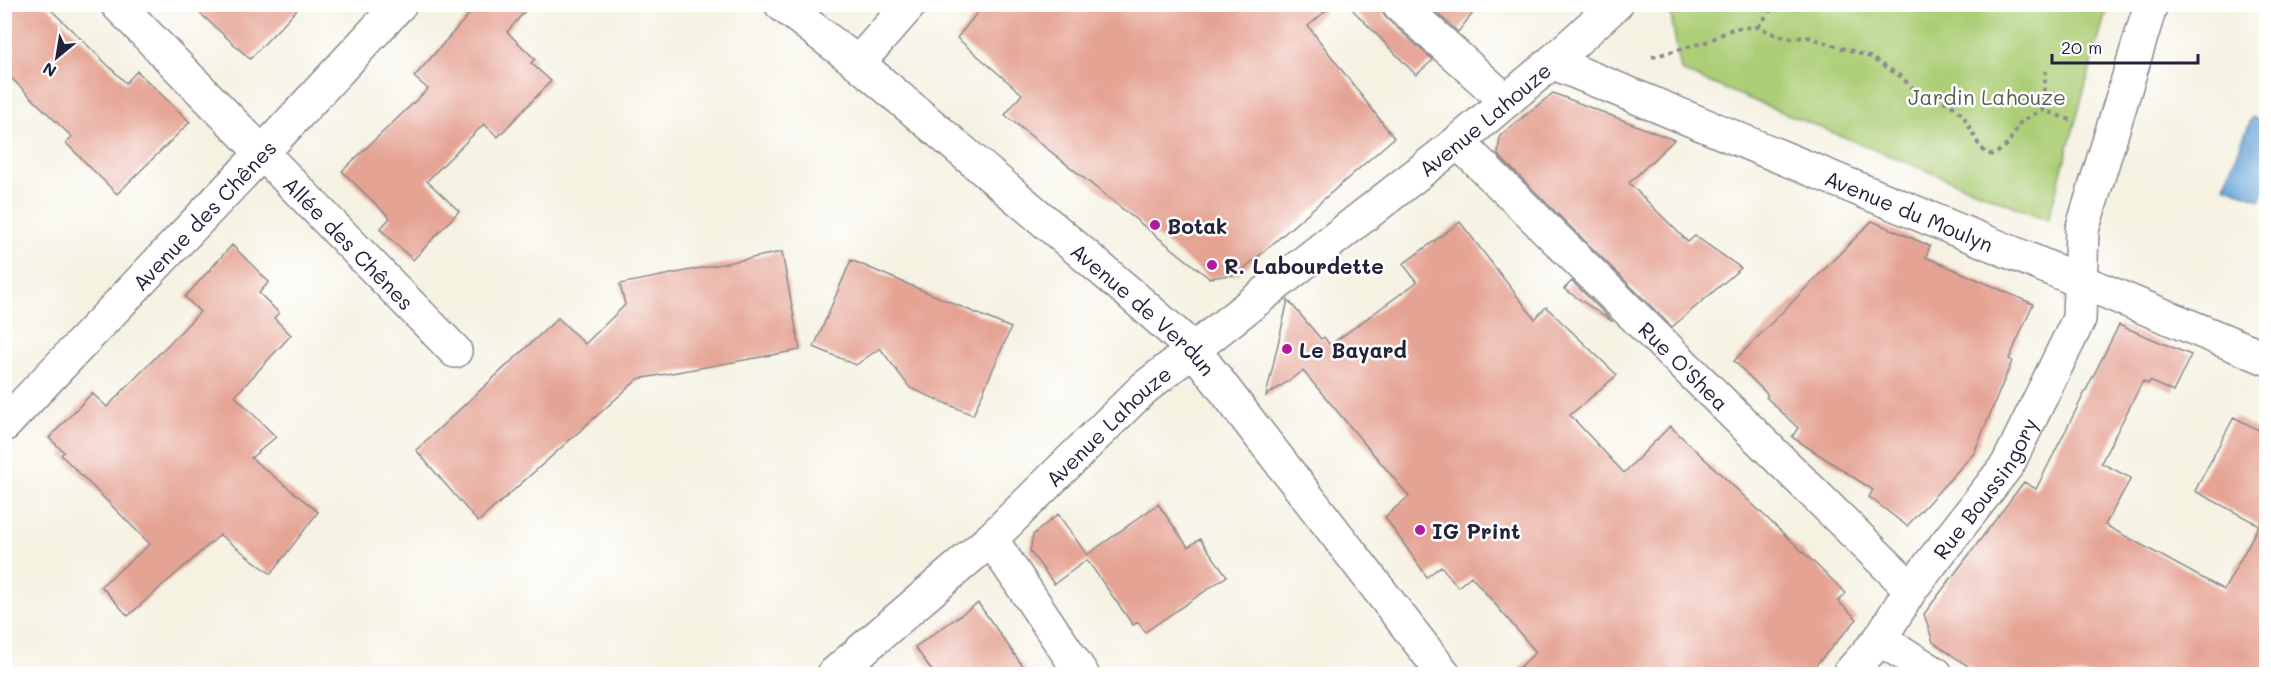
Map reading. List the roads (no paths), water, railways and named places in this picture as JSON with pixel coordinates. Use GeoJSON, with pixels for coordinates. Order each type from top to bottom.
{"type":"FeatureCollection","features":[{"type":"Feature","properties":{"kind":"street","name":"Allée des Chênes"},"geometry":{"type":"LineString","coordinates":[[117,4],[455,351]]}},
{"type":"Feature","properties":{"kind":"street","name":"Avenue des Chênes"},"geometry":{"type":"LineString","coordinates":[[4,425],[400,4]]}},
{"type":"Feature","properties":{"kind":"street","name":"Avenue de Verdun"},"geometry":{"type":"LineString","coordinates":[[781,4],[858,63],[1194,350],[1444,675]]}},
{"type":"Feature","properties":{"kind":"street"},"geometry":{"type":"LineString","coordinates":[[858,63],[910,4]]}},
{"type":"Feature","properties":{"kind":"street"},"geometry":{"type":"LineString","coordinates":[[1399,4],[1506,101]]}},
{"type":"Feature","properties":{"kind":"street","name":"Avenue Lahouze"},"geometry":{"type":"LineString","coordinates":[[834,675],[991,539],[1143,389],[1458,142],[1552,63],[1616,4]]}},
{"type":"Feature","properties":{"kind":"street","name":"Rue Boussingory"},"geometry":{"type":"LineString","coordinates":[[1849,675],[1880,639],[1911,589],[2008,464],[2079,319],[2082,230],[2151,4]]}},
{"type":"Feature","properties":{"kind":"street","name":"Avenue du Moulyn"},"geometry":{"type":"LineString","coordinates":[[1552,63],[2266,358]]}},
{"type":"Feature","properties":{"kind":"street","name":"Rue O'Shea"},"geometry":{"type":"LineString","coordinates":[[1458,142],[1911,589]]}},
{"type":"Feature","properties":{"kind":"street"},"geometry":{"type":"LineString","coordinates":[[991,539],[1082,675]]}},
{"type":"Feature","properties":{"kind":"street"},"geometry":{"type":"LineString","coordinates":[[1880,639],[1936,675]]}},
{"type":"Feature","properties":{"kind":"water"},"geometry":{"type":"Polygon","coordinates":[[[2252,117],[2266,123],[2266,186],[2261,200],[2224,186],[2252,117]]]}},
{"type":"Feature","properties":{"kind":"place","name":"Botak"},"geometry":{"type":"Point","coordinates":[1155,225]}},
{"type":"Feature","properties":{"kind":"place","name":"R. Labourdette"},"geometry":{"type":"Point","coordinates":[1212,265]}},
{"type":"Feature","properties":{"kind":"place","name":"Le Bayard"},"geometry":{"type":"Point","coordinates":[1287,349]}},
{"type":"Feature","properties":{"kind":"place","name":"IG Print"},"geometry":{"type":"Point","coordinates":[1420,530]}},
{"type":"Feature","properties":{"kind":"park label","name":"Jardin Lahouze"},"geometry":{"type":"Point","coordinates":[1987,96]}}]}
